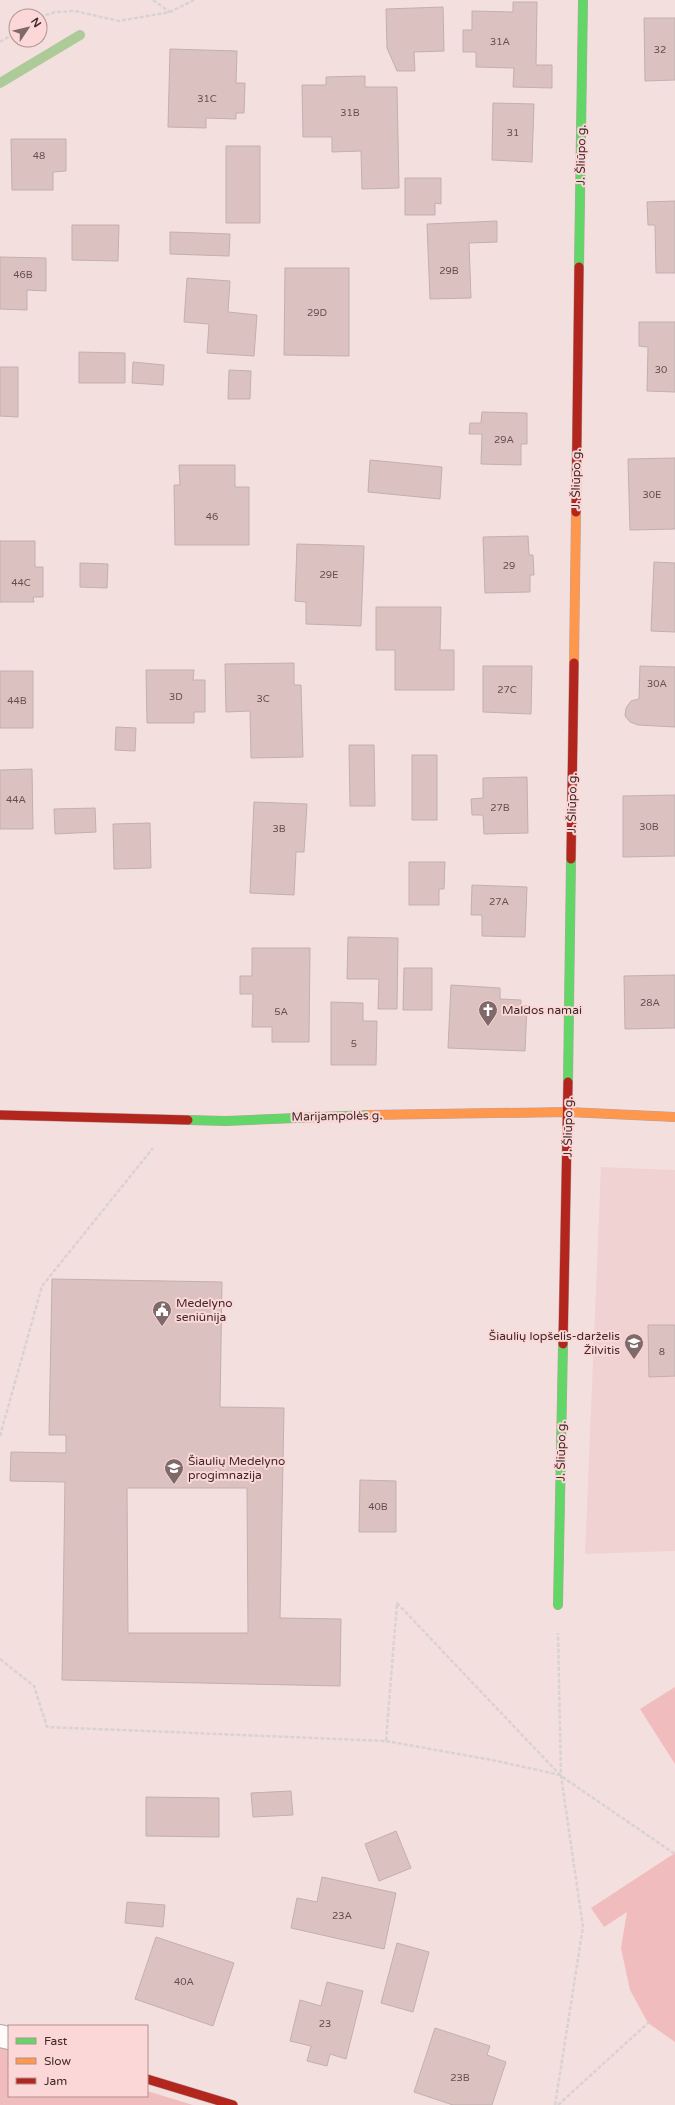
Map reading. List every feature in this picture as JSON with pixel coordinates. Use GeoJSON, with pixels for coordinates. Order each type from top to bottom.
{"type":"FeatureCollection","features":[{"type":"Feature","properties":{"kind":"street","name":"J. Šliūpo g."},"geometry":{"type":"LineString","coordinates":[[558,1605],[568,1112],[583,0]]}},
{"type":"Feature","properties":{"kind":"street","name":"Marijampolės g."},"geometry":{"type":"LineString","coordinates":[[0,1115],[226,1121],[316,1116],[568,1112],[675,1116]]}},
{"type":"Feature","properties":{"kind":"street"},"geometry":{"type":"LineString","coordinates":[[148,2078],[233,2105]]}},
{"type":"Feature","properties":{"kind":"path"},"geometry":{"type":"LineString","coordinates":[[153,0],[170,12]]}},
{"type":"Feature","properties":{"kind":"path"},"geometry":{"type":"LineString","coordinates":[[48,14],[54,12],[75,11],[119,21],[170,12],[194,0]]}},
{"type":"Feature","properties":{"kind":"path"},"geometry":{"type":"LineString","coordinates":[[0,1436],[42,1286],[176,1119]]}},
{"type":"Feature","properties":{"kind":"path"},"geometry":{"type":"LineString","coordinates":[[386,1741],[397,1603],[561,1776],[675,1854]]}},
{"type":"Feature","properties":{"kind":"path"},"geometry":{"type":"LineString","coordinates":[[557,2105],[583,1927],[561,1776],[558,1605]]}},
{"type":"Feature","properties":{"kind":"path"},"geometry":{"type":"LineString","coordinates":[[0,1659],[34,1686],[47,1727],[386,1741],[497,1761],[561,1776]]}},
{"type":"Feature","properties":{"kind":"path"},"geometry":{"type":"LineString","coordinates":[[557,2105],[648,2023]]}},
{"type":"Feature","properties":{"kind":"shaded area","name":"Šiaulių lopšelis-darželis Žilvitis"},"geometry":{"type":"Polygon","coordinates":[[[601,1167],[675,1170],[675,1551],[585,1554],[601,1167]]]}},
{"type":"Feature","properties":{"kind":"shaded area"},"geometry":{"type":"Polygon","coordinates":[[[675,1687],[675,1764],[640,1709],[675,1687]]]}},
{"type":"Feature","properties":{"kind":"shaded area"},"geometry":{"type":"Polygon","coordinates":[[[675,1853],[675,2042],[648,2023],[630,1990],[621,1948],[627,1912],[604,1927],[591,1908],[675,1853]]]}},
{"type":"Feature","properties":{"kind":"shaded area"},"geometry":{"type":"Polygon","coordinates":[[[0,2047],[8,2049],[8,2097],[148,2097],[148,2091],[193,2105],[0,2105],[0,2047]]]}},
{"type":"Feature","properties":{"kind":"building"},"geometry":{"type":"Polygon","coordinates":[[[513,2],[537,2],[536,65],[552,65],[552,88],[513,87],[514,68],[476,67],[476,52],[463,52],[463,30],[472,30],[472,11],[513,12],[513,2]]]}},
{"type":"Feature","properties":{"kind":"building"},"geometry":{"type":"Polygon","coordinates":[[[443,7],[444,51],[414,52],[415,71],[397,71],[387,48],[386,9],[443,7]]]}},
{"type":"Feature","properties":{"kind":"building"},"geometry":{"type":"Polygon","coordinates":[[[644,18],[675,18],[675,80],[645,81],[644,18]]]}},
{"type":"Feature","properties":{"kind":"building"},"geometry":{"type":"Polygon","coordinates":[[[170,49],[237,51],[236,83],[245,83],[244,113],[236,113],[236,119],[206,118],[206,128],[168,127],[170,49]]]}},
{"type":"Feature","properties":{"kind":"building"},"geometry":{"type":"Polygon","coordinates":[[[365,76],[365,87],[397,87],[399,188],[362,189],[361,151],[332,152],[332,137],[303,137],[302,85],[326,85],[326,77],[365,76]]]}},
{"type":"Feature","properties":{"kind":"building"},"geometry":{"type":"Polygon","coordinates":[[[493,103],[534,104],[532,162],[492,160],[493,103]]]}},
{"type":"Feature","properties":{"kind":"building"},"geometry":{"type":"Polygon","coordinates":[[[11,139],[66,139],[66,171],[53,172],[53,190],[12,190],[11,139]]]}},
{"type":"Feature","properties":{"kind":"building"},"geometry":{"type":"Polygon","coordinates":[[[226,146],[260,146],[260,223],[226,223],[226,146]]]}},
{"type":"Feature","properties":{"kind":"building"},"geometry":{"type":"Polygon","coordinates":[[[405,178],[441,178],[441,204],[435,203],[435,215],[405,215],[405,178]]]}},
{"type":"Feature","properties":{"kind":"building"},"geometry":{"type":"Polygon","coordinates":[[[675,201],[675,273],[656,273],[655,225],[648,225],[647,202],[675,201]]]}},
{"type":"Feature","properties":{"kind":"building"},"geometry":{"type":"Polygon","coordinates":[[[497,221],[497,242],[469,243],[471,298],[430,299],[427,224],[497,221]]]}},
{"type":"Feature","properties":{"kind":"building"},"geometry":{"type":"Polygon","coordinates":[[[72,225],[119,225],[118,261],[72,260],[72,225]]]}},
{"type":"Feature","properties":{"kind":"building"},"geometry":{"type":"Polygon","coordinates":[[[170,232],[230,234],[229,256],[170,254],[170,232]]]}},
{"type":"Feature","properties":{"kind":"building"},"geometry":{"type":"Polygon","coordinates":[[[0,257],[46,258],[46,291],[27,290],[27,310],[0,309],[0,257]]]}},
{"type":"Feature","properties":{"kind":"building"},"geometry":{"type":"Polygon","coordinates":[[[285,268],[349,268],[349,356],[284,355],[285,268]]]}},
{"type":"Feature","properties":{"kind":"building"},"geometry":{"type":"Polygon","coordinates":[[[187,278],[230,281],[228,312],[257,315],[254,356],[207,353],[209,324],[184,322],[187,278]]]}},
{"type":"Feature","properties":{"kind":"building"},"geometry":{"type":"Polygon","coordinates":[[[639,322],[675,322],[675,392],[647,391],[648,347],[639,346],[639,322]]]}},
{"type":"Feature","properties":{"kind":"building"},"geometry":{"type":"Polygon","coordinates":[[[79,352],[125,353],[125,383],[79,383],[79,352]]]}},
{"type":"Feature","properties":{"kind":"building"},"geometry":{"type":"Polygon","coordinates":[[[133,362],[164,365],[163,385],[132,383],[133,362]]]}},
{"type":"Feature","properties":{"kind":"building"},"geometry":{"type":"Polygon","coordinates":[[[0,367],[18,367],[18,417],[0,416],[0,367]]]}},
{"type":"Feature","properties":{"kind":"building"},"geometry":{"type":"Polygon","coordinates":[[[229,370],[251,371],[250,399],[228,399],[229,370]]]}},
{"type":"Feature","properties":{"kind":"building"},"geometry":{"type":"Polygon","coordinates":[[[482,412],[527,413],[527,444],[521,444],[521,465],[481,464],[482,434],[469,434],[470,423],[481,423],[482,412]]]}},
{"type":"Feature","properties":{"kind":"building"},"geometry":{"type":"Polygon","coordinates":[[[675,458],[675,529],[630,530],[628,459],[675,458]]]}},
{"type":"Feature","properties":{"kind":"building"},"geometry":{"type":"Polygon","coordinates":[[[370,460],[442,467],[440,499],[368,492],[370,460]]]}},
{"type":"Feature","properties":{"kind":"building"},"geometry":{"type":"Polygon","coordinates":[[[179,465],[235,465],[235,487],[249,487],[249,545],[175,545],[174,485],[180,485],[179,465]]]}},
{"type":"Feature","properties":{"kind":"building"},"geometry":{"type":"Polygon","coordinates":[[[528,536],[529,555],[533,555],[534,575],[530,575],[530,592],[485,593],[483,537],[528,536]]]}},
{"type":"Feature","properties":{"kind":"building"},"geometry":{"type":"Polygon","coordinates":[[[0,541],[35,541],[35,567],[43,567],[43,597],[33,597],[34,602],[0,602],[0,541]]]}},
{"type":"Feature","properties":{"kind":"building"},"geometry":{"type":"Polygon","coordinates":[[[297,544],[364,546],[361,626],[306,624],[306,602],[295,601],[297,544]]]}},
{"type":"Feature","properties":{"kind":"building"},"geometry":{"type":"Polygon","coordinates":[[[654,562],[675,563],[675,632],[651,631],[654,562]]]}},
{"type":"Feature","properties":{"kind":"building"},"geometry":{"type":"Polygon","coordinates":[[[80,563],[108,564],[107,588],[80,587],[80,563]]]}},
{"type":"Feature","properties":{"kind":"building"},"geometry":{"type":"Polygon","coordinates":[[[376,607],[441,607],[440,650],[454,650],[454,690],[395,690],[395,650],[376,650],[376,607]]]}},
{"type":"Feature","properties":{"kind":"building"},"geometry":{"type":"Polygon","coordinates":[[[294,663],[294,685],[301,685],[303,757],[251,758],[250,711],[226,712],[225,664],[294,663]]]}},
{"type":"Feature","properties":{"kind":"building"},"geometry":{"type":"Polygon","coordinates":[[[483,666],[532,666],[531,714],[483,712],[483,666]]]}},
{"type":"Feature","properties":{"kind":"building"},"geometry":{"type":"Polygon","coordinates":[[[640,666],[675,667],[675,727],[638,725],[630,722],[625,716],[626,708],[631,701],[639,699],[640,666]]]}},
{"type":"Feature","properties":{"kind":"building"},"geometry":{"type":"Polygon","coordinates":[[[146,670],[194,670],[193,680],[205,680],[205,712],[194,712],[194,723],[147,723],[146,670]]]}},
{"type":"Feature","properties":{"kind":"building"},"geometry":{"type":"Polygon","coordinates":[[[0,671],[33,671],[33,728],[0,728],[0,671]]]}},
{"type":"Feature","properties":{"kind":"building"},"geometry":{"type":"Polygon","coordinates":[[[116,727],[136,728],[135,751],[115,750],[116,727]]]}},
{"type":"Feature","properties":{"kind":"building"},"geometry":{"type":"Polygon","coordinates":[[[349,745],[374,745],[375,806],[350,806],[349,745]]]}},
{"type":"Feature","properties":{"kind":"building"},"geometry":{"type":"Polygon","coordinates":[[[412,755],[437,755],[437,820],[412,820],[412,755]]]}},
{"type":"Feature","properties":{"kind":"building"},"geometry":{"type":"Polygon","coordinates":[[[32,769],[33,829],[0,829],[0,770],[32,769]]]}},
{"type":"Feature","properties":{"kind":"building"},"geometry":{"type":"Polygon","coordinates":[[[527,777],[528,833],[484,834],[483,815],[472,815],[471,799],[483,798],[483,778],[527,777]]]}},
{"type":"Feature","properties":{"kind":"building"},"geometry":{"type":"Polygon","coordinates":[[[675,795],[675,856],[623,857],[623,796],[675,795]]]}},
{"type":"Feature","properties":{"kind":"building"},"geometry":{"type":"Polygon","coordinates":[[[254,802],[307,804],[304,852],[296,852],[294,895],[250,893],[254,802]]]}},
{"type":"Feature","properties":{"kind":"building"},"geometry":{"type":"Polygon","coordinates":[[[95,808],[96,832],[55,834],[54,809],[95,808]]]}},
{"type":"Feature","properties":{"kind":"building"},"geometry":{"type":"Polygon","coordinates":[[[150,823],[151,868],[114,869],[113,824],[150,823]]]}},
{"type":"Feature","properties":{"kind":"building"},"geometry":{"type":"Polygon","coordinates":[[[409,862],[445,862],[444,889],[439,889],[439,905],[409,905],[409,862]]]}},
{"type":"Feature","properties":{"kind":"building"},"geometry":{"type":"Polygon","coordinates":[[[472,885],[527,887],[525,937],[482,936],[482,915],[471,915],[472,885]]]}},
{"type":"Feature","properties":{"kind":"building"},"geometry":{"type":"Polygon","coordinates":[[[348,937],[398,938],[397,1009],[378,1009],[379,979],[347,979],[348,937]]]}},
{"type":"Feature","properties":{"kind":"building"},"geometry":{"type":"Polygon","coordinates":[[[252,948],[310,948],[309,1042],[272,1042],[272,1027],[252,1027],[253,994],[240,994],[240,976],[252,976],[252,948]]]}},
{"type":"Feature","properties":{"kind":"building"},"geometry":{"type":"Polygon","coordinates":[[[404,968],[432,968],[432,1010],[403,1010],[404,968]]]}},
{"type":"Feature","properties":{"kind":"building"},"geometry":{"type":"Polygon","coordinates":[[[675,975],[675,1028],[625,1029],[624,976],[675,975]]]}},
{"type":"Feature","properties":{"kind":"building","name":"Maldos namai"},"geometry":{"type":"Polygon","coordinates":[[[451,985],[500,988],[500,999],[521,1000],[521,1006],[527,1006],[525,1051],[448,1048],[451,985]]]}},
{"type":"Feature","properties":{"kind":"building"},"geometry":{"type":"Polygon","coordinates":[[[331,1002],[363,1003],[363,1021],[377,1021],[376,1065],[331,1065],[331,1002]]]}},
{"type":"Feature","properties":{"kind":"building","name":"Šiaulių Medelyno progimnazija"},"geometry":{"type":"Polygon","coordinates":[[[52,1279],[222,1282],[220,1407],[284,1408],[280,1618],[341,1619],[340,1686],[62,1680],[65,1482],[10,1481],[11,1452],[66,1453],[66,1435],[49,1435],[52,1279]],[[127,1488],[128,1633],[248,1633],[247,1488],[127,1488]]]}},
{"type":"Feature","properties":{"kind":"building"},"geometry":{"type":"Polygon","coordinates":[[[648,1325],[675,1325],[675,1376],[649,1377],[648,1325]]]}},
{"type":"Feature","properties":{"kind":"building"},"geometry":{"type":"Polygon","coordinates":[[[360,1480],[396,1481],[396,1532],[359,1532],[360,1480]]]}},
{"type":"Feature","properties":{"kind":"building"},"geometry":{"type":"Polygon","coordinates":[[[291,1791],[293,1815],[253,1817],[251,1793],[291,1791]]]}},
{"type":"Feature","properties":{"kind":"building"},"geometry":{"type":"Polygon","coordinates":[[[146,1797],[219,1798],[219,1837],[146,1836],[146,1797]]]}},
{"type":"Feature","properties":{"kind":"building"},"geometry":{"type":"Polygon","coordinates":[[[396,1831],[411,1868],[379,1881],[365,1844],[396,1831]]]}},
{"type":"Feature","properties":{"kind":"building"},"geometry":{"type":"Polygon","coordinates":[[[322,1877],[396,1893],[384,1949],[291,1928],[297,1898],[317,1902],[322,1877]]]}},
{"type":"Feature","properties":{"kind":"building"},"geometry":{"type":"Polygon","coordinates":[[[127,1902],[165,1905],[163,1927],[125,1923],[127,1902]]]}},
{"type":"Feature","properties":{"kind":"building"},"geometry":{"type":"Polygon","coordinates":[[[156,1937],[234,1963],[213,2026],[135,1999],[156,1937]]]}},
{"type":"Feature","properties":{"kind":"building"},"geometry":{"type":"Polygon","coordinates":[[[397,1943],[429,1952],[413,2012],[381,2003],[397,1943]]]}},
{"type":"Feature","properties":{"kind":"building"},"geometry":{"type":"Polygon","coordinates":[[[327,1982],[363,1991],[346,2059],[330,2054],[327,2066],[307,2061],[311,2046],[290,2041],[300,2000],[321,2006],[327,1982]]]}},
{"type":"Feature","properties":{"kind":"building"},"geometry":{"type":"Polygon","coordinates":[[[435,2028],[490,2046],[487,2055],[506,2062],[492,2105],[453,2105],[414,2092],[435,2028]]]}},
{"type":"Feature","properties":{"kind":"waterway"},"geometry":{"type":"LineString","coordinates":[[0,83],[80,35]]}},
{"type":"Feature","properties":{"kind":"traffic: fast"},"geometry":{"type":"LineString","coordinates":[[579,267],[583,0]]}},
{"type":"Feature","properties":{"kind":"traffic: fast"},"geometry":{"type":"LineString","coordinates":[[568,1082],[571,859]]}},
{"type":"Feature","properties":{"kind":"traffic: fast"},"geometry":{"type":"LineString","coordinates":[[188,1120],[226,1121],[368,1115]]}},
{"type":"Feature","properties":{"kind":"traffic: fast"},"geometry":{"type":"LineString","coordinates":[[558,1605],[563,1344]]}},
{"type":"Feature","properties":{"kind":"traffic: slow"},"geometry":{"type":"LineString","coordinates":[[574,663],[576,512]]}},
{"type":"Feature","properties":{"kind":"traffic: slow"},"geometry":{"type":"LineString","coordinates":[[368,1115],[568,1112],[675,1117]]}},
{"type":"Feature","properties":{"kind":"traffic: jam"},"geometry":{"type":"LineString","coordinates":[[576,512],[579,267]]}},
{"type":"Feature","properties":{"kind":"traffic: jam"},"geometry":{"type":"LineString","coordinates":[[571,859],[574,663]]}},
{"type":"Feature","properties":{"kind":"traffic: jam"},"geometry":{"type":"LineString","coordinates":[[563,1344],[568,1082]]}},
{"type":"Feature","properties":{"kind":"traffic: jam"},"geometry":{"type":"LineString","coordinates":[[0,1115],[188,1120]]}},
{"type":"Feature","properties":{"kind":"traffic: jam"},"geometry":{"type":"LineString","coordinates":[[148,2079],[233,2105]]}},
{"type":"Feature","properties":{"kind":"place","name":"Maldos namai"},"geometry":{"type":"Point","coordinates":[488,1027]}},
{"type":"Feature","properties":{"kind":"place","name":"Medelyno seniūnija"},"geometry":{"type":"Point","coordinates":[162,1327]}},
{"type":"Feature","properties":{"kind":"place","name":"Šiaulių lopšelis-darželis Žilvitis"},"geometry":{"type":"Point","coordinates":[634,1360]}},
{"type":"Feature","properties":{"kind":"place","name":"Šiaulių Medelyno progimnazija"},"geometry":{"type":"Point","coordinates":[174,1485]}}]}
